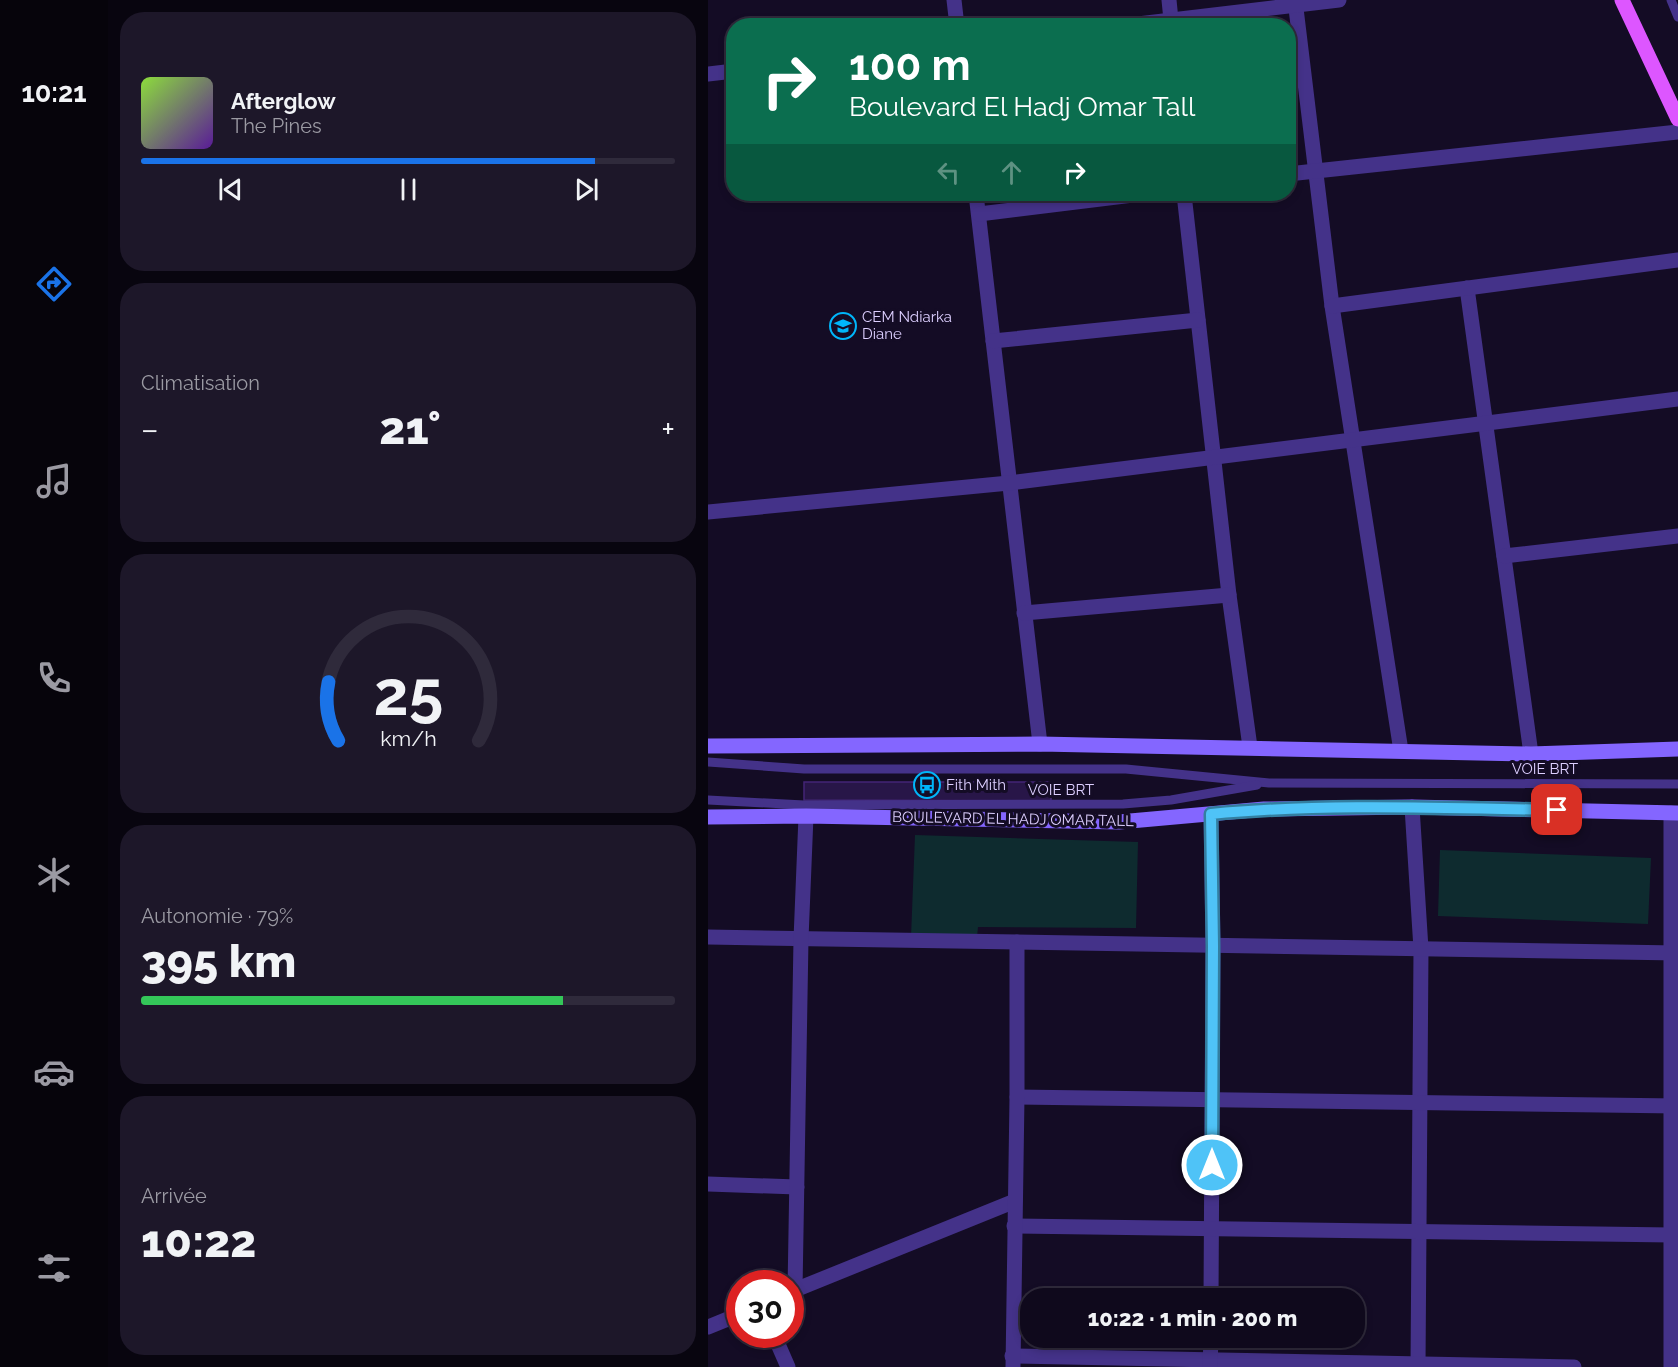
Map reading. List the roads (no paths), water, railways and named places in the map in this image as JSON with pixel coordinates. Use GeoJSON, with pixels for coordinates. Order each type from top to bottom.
{"type":"FeatureCollection","features":[{"type":"Feature","properties":{"kind":"main road"},"geometry":{"type":"LineString","coordinates":[[1622,0],[1678,119]]}},
{"type":"Feature","properties":{"kind":"main road"},"geometry":{"type":"LineString","coordinates":[[708,746],[1040,744],[1531,754],[1678,749]]}},
{"type":"Feature","properties":{"kind":"main road","name":"BOULEVARD EL HADJ OMAR TALL"},"geometry":{"type":"LineString","coordinates":[[708,817],[806,816],[1119,822],[1264,809],[1412,807],[1675,813]]}},
{"type":"Feature","properties":{"kind":"street"},"geometry":{"type":"LineString","coordinates":[[954,0],[956,18]]}},
{"type":"Feature","properties":{"kind":"street"},"geometry":{"type":"LineString","coordinates":[[1169,0],[1171,18]]}},
{"type":"Feature","properties":{"kind":"street"},"geometry":{"type":"LineString","coordinates":[[1185,18],[1295,2],[1339,0]]}},
{"type":"Feature","properties":{"kind":"street"},"geometry":{"type":"LineString","coordinates":[[1295,2],[1332,306],[1401,751]]}},
{"type":"Feature","properties":{"kind":"street"},"geometry":{"type":"LineString","coordinates":[[708,74],[726,72]]}},
{"type":"Feature","properties":{"kind":"street"},"geometry":{"type":"LineString","coordinates":[[1296,173],[1678,132]]}},
{"type":"Feature","properties":{"kind":"street"},"geometry":{"type":"LineString","coordinates":[[977,201],[1040,744]]}},
{"type":"Feature","properties":{"kind":"street"},"geometry":{"type":"LineString","coordinates":[[979,214],[1084,201]]}},
{"type":"Feature","properties":{"kind":"street"},"geometry":{"type":"LineString","coordinates":[[1185,201],[1229,595],[1250,747]]}},
{"type":"Feature","properties":{"kind":"street"},"geometry":{"type":"LineString","coordinates":[[1332,306],[1678,260]]}},
{"type":"Feature","properties":{"kind":"street"},"geometry":{"type":"LineString","coordinates":[[1467,288],[1531,754]]}},
{"type":"Feature","properties":{"kind":"street"},"geometry":{"type":"LineString","coordinates":[[993,341],[1198,320]]}},
{"type":"Feature","properties":{"kind":"street"},"geometry":{"type":"LineString","coordinates":[[708,512],[1009,483],[1678,399]]}},
{"type":"Feature","properties":{"kind":"street"},"geometry":{"type":"LineString","coordinates":[[1504,556],[1678,536]]}},
{"type":"Feature","properties":{"kind":"street"},"geometry":{"type":"LineString","coordinates":[[1024,613],[1229,595]]}},
{"type":"Feature","properties":{"kind":"street"},"geometry":{"type":"LineString","coordinates":[[1412,807],[1421,949],[1418,1366]]}},
{"type":"Feature","properties":{"kind":"street"},"geometry":{"type":"LineString","coordinates":[[1671,1367],[1675,1335],[1675,813]]}},
{"type":"Feature","properties":{"kind":"street"},"geometry":{"type":"LineString","coordinates":[[1211,814],[1213,946],[1211,1288]]}},
{"type":"Feature","properties":{"kind":"street"},"geometry":{"type":"LineString","coordinates":[[794,1270],[806,816]]}},
{"type":"Feature","properties":{"kind":"street"},"geometry":{"type":"LineString","coordinates":[[708,937],[1675,953]]}},
{"type":"Feature","properties":{"kind":"street"},"geometry":{"type":"LineString","coordinates":[[1017,942],[1017,1097],[1012,1362],[1574,1367]]}},
{"type":"Feature","properties":{"kind":"street"},"geometry":{"type":"LineString","coordinates":[[1017,1097],[1675,1106]]}},
{"type":"Feature","properties":{"kind":"street"},"geometry":{"type":"LineString","coordinates":[[708,1184],[797,1187]]}},
{"type":"Feature","properties":{"kind":"street"},"geometry":{"type":"LineString","coordinates":[[804,1287],[1014,1201]]}},
{"type":"Feature","properties":{"kind":"street"},"geometry":{"type":"LineString","coordinates":[[1014,1226],[1419,1232],[1674,1227]]}},
{"type":"Feature","properties":{"kind":"street"},"geometry":{"type":"LineString","coordinates":[[708,1327],[726,1320]]}},
{"type":"Feature","properties":{"kind":"street"},"geometry":{"type":"LineString","coordinates":[[780,1348],[788,1367]]}},
{"type":"Feature","properties":{"kind":"street"},"geometry":{"type":"LineString","coordinates":[[1210,1348],[1210,1364]]}},
{"type":"Feature","properties":{"kind":"lane"},"geometry":{"type":"LineString","coordinates":[[1671,0],[1678,16]]}},
{"type":"Feature","properties":{"kind":"lane","name":"VOIE BRT"},"geometry":{"type":"LineString","coordinates":[[708,762],[804,769],[1126,769],[1269,783],[1678,784]]}},
{"type":"Feature","properties":{"kind":"lane","name":"VOIE BRT"},"geometry":{"type":"LineString","coordinates":[[708,800],[804,805],[1123,804],[1171,800],[1269,783]]}},
{"type":"Feature","properties":{"kind":"place","name":"CEM Ndiarka Diane"},"geometry":{"type":"Point","coordinates":[843,326]}},
{"type":"Feature","properties":{"kind":"place","name":"Fith Mith"},"geometry":{"type":"Point","coordinates":[927,785]}}]}
